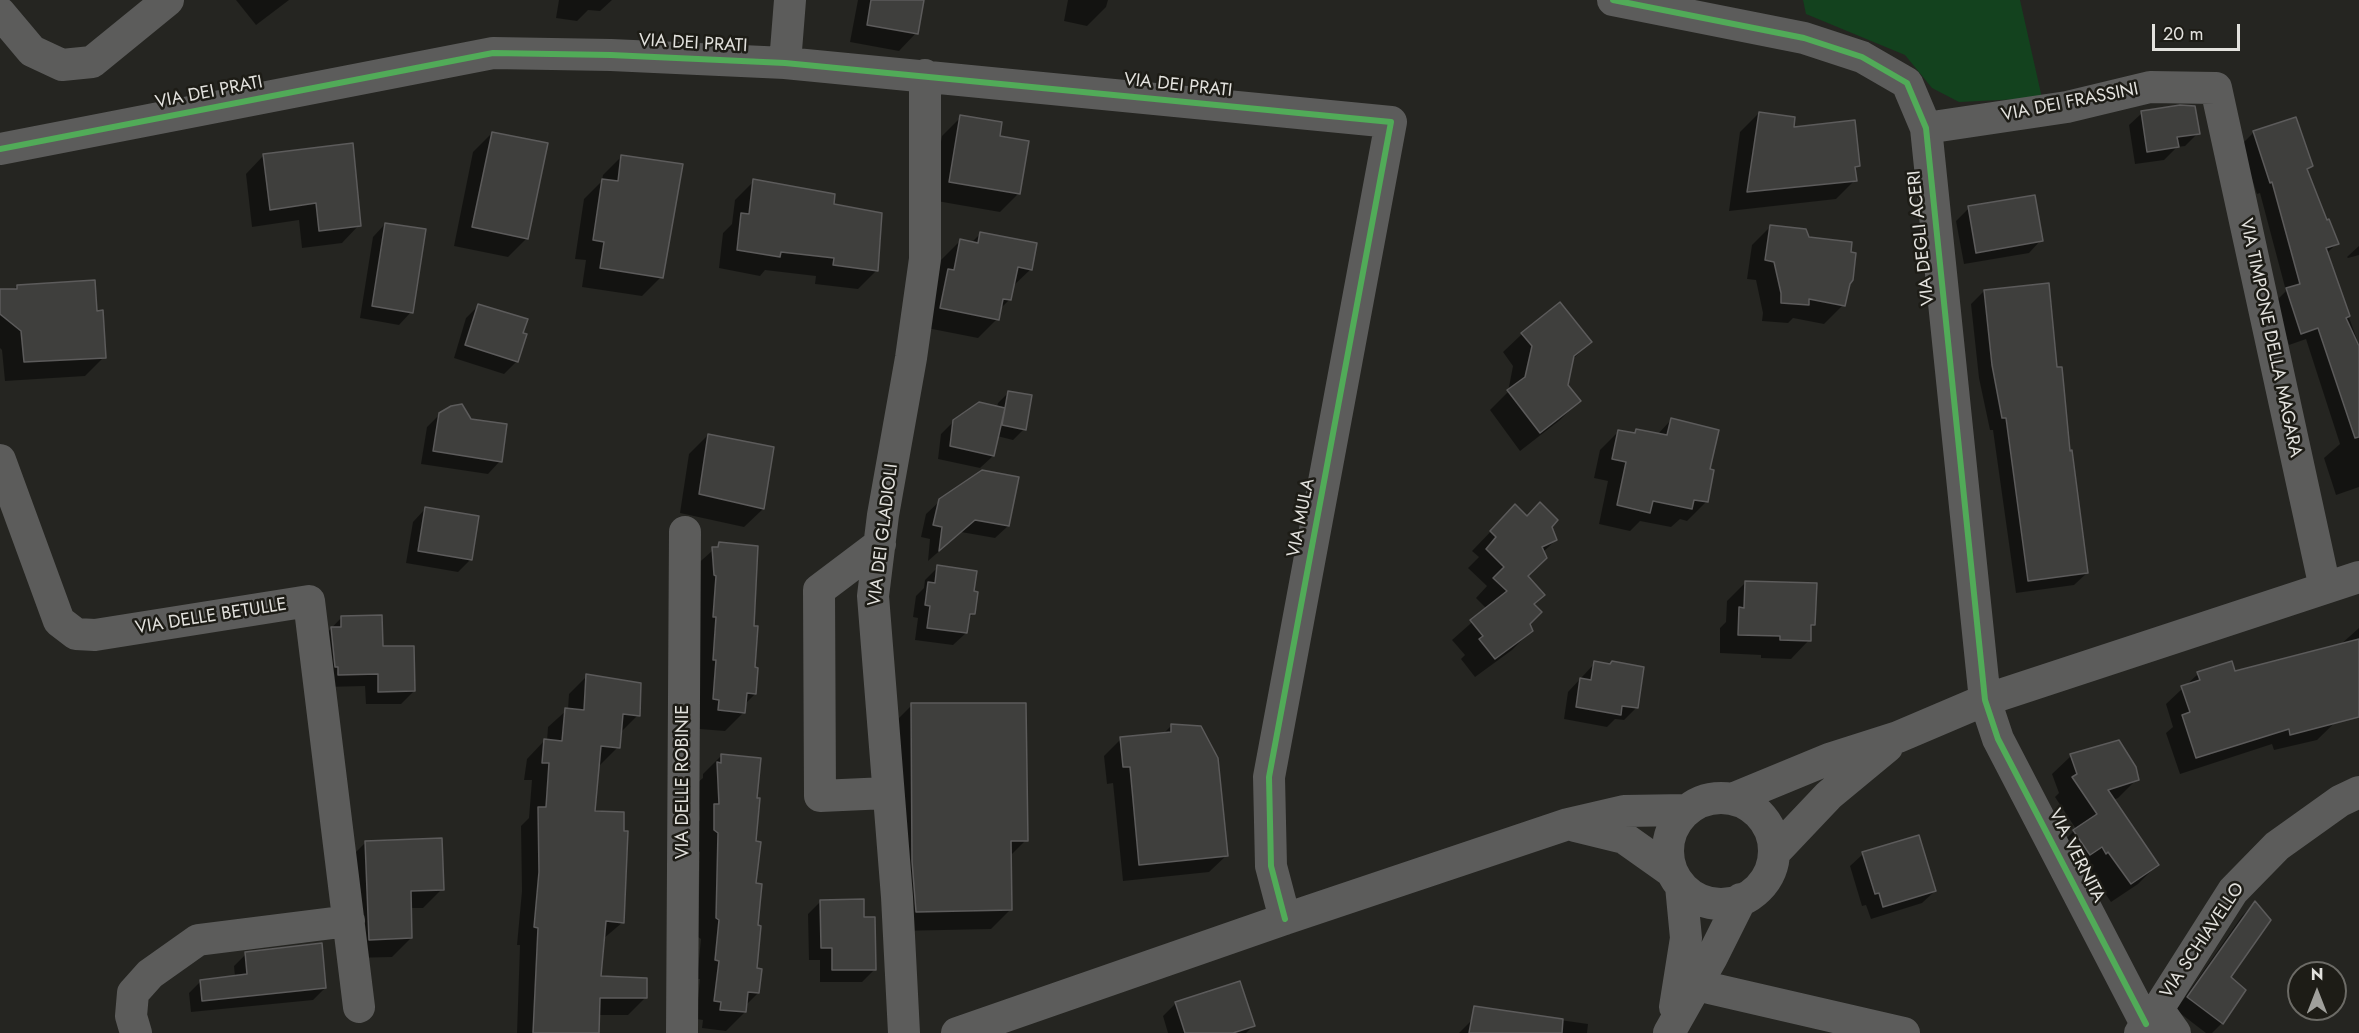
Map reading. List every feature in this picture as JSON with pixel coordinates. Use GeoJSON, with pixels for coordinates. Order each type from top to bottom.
{"type":"FeatureCollection","features":[{"type":"Feature","properties":{"kind":"street"},"geometry":{"type":"LineString","coordinates":[[0,13],[32,51],[62,66],[92,62],[168,0]]}},
{"type":"Feature","properties":{"kind":"street"},"geometry":{"type":"LineString","coordinates":[[785,63],[790,0]]}},
{"type":"Feature","properties":{"kind":"street","name":"VIA DEGLI ACERI"},"geometry":{"type":"LineString","coordinates":[[1613,0],[1804,38],[1862,57],[1907,83],[1926,128],[1985,700]]}},
{"type":"Feature","properties":{"kind":"street","name":"VIA DEI PRATI"},"geometry":{"type":"LineString","coordinates":[[0,149],[494,53],[611,55],[785,63],[1391,122]]}},
{"type":"Feature","properties":{"kind":"street","name":"VIA DEI GLADIOLI"},"geometry":{"type":"LineString","coordinates":[[904,1033],[897,897],[873,596],[879,544],[925,259],[925,75]]}},
{"type":"Feature","properties":{"kind":"street","name":"VIA DEI FRASSINI"},"geometry":{"type":"LineString","coordinates":[[1926,128],[2067,107],[2150,87],[2216,88]]}},
{"type":"Feature","properties":{"kind":"street","name":"VIA TIMPONE DELLA MAGARA"},"geometry":{"type":"LineString","coordinates":[[2216,88],[2325,588]]}},
{"type":"Feature","properties":{"kind":"street","name":"VIA MULA"},"geometry":{"type":"LineString","coordinates":[[1285,919],[1271,866],[1269,777],[1391,122]]}},
{"type":"Feature","properties":{"kind":"street","name":"VIA DELLE BETULLE"},"geometry":{"type":"LineString","coordinates":[[0,460],[59,621],[76,634],[95,635],[309,601],[360,1007]]}},
{"type":"Feature","properties":{"kind":"street","name":"VIA DELLE ROBINIE"},"geometry":{"type":"LineString","coordinates":[[682,1033],[685,532]]}},
{"type":"Feature","properties":{"kind":"street"},"geometry":{"type":"LineString","coordinates":[[879,544],[819,590],[820,796],[887,794]]}},
{"type":"Feature","properties":{"kind":"street"},"geometry":{"type":"LineString","coordinates":[[1732,799],[1829,759],[1898,737],[1985,700],[2359,577]]}},
{"type":"Feature","properties":{"kind":"street","name":"VIA VERNITA"},"geometry":{"type":"LineString","coordinates":[[1985,700],[1998,739],[2155,1025]]}},
{"type":"Feature","properties":{"kind":"street"},"geometry":{"type":"LineString","coordinates":[[1774,853],[1829,795],[1898,737]]}},
{"type":"Feature","properties":{"kind":"street","name":"VIA SCHIAVELLO"},"geometry":{"type":"LineString","coordinates":[[2155,1025],[2233,891],[2277,846],[2340,801],[2359,792]]}},
{"type":"Feature","properties":{"kind":"street"},"geometry":{"type":"LineString","coordinates":[[1568,824],[1624,838],[1676,879],[1694,897],[1710,903],[1741,900],[1754,892],[1764,881],[1771,868],[1774,853],[1767,824],[1746,804],[1718,797],[1701,801],[1686,810],[1675,823],[1668,839],[1668,856],[1676,879],[1686,938],[1670,1030]]}},
{"type":"Feature","properties":{"kind":"street"},"geometry":{"type":"LineString","coordinates":[[957,1033],[1568,824],[1624,811],[1686,810]]}},
{"type":"Feature","properties":{"kind":"street"},"geometry":{"type":"LineString","coordinates":[[1670,1030],[1741,900]]}},
{"type":"Feature","properties":{"kind":"street"},"geometry":{"type":"LineString","coordinates":[[136,1033],[131,1016],[133,993],[150,974],[198,940],[348,921]]}},
{"type":"Feature","properties":{"kind":"street"},"geometry":{"type":"LineString","coordinates":[[1696,985],[1904,1033]]}},
{"type":"Feature","properties":{"kind":"green space"},"geometry":{"type":"Polygon","coordinates":[[[1803,0],[2020,0],[2042,98],[1959,102],[1932,88],[1905,55],[1806,14],[1803,0]]]}},
{"type":"Feature","properties":{"kind":"building"},"geometry":{"type":"Polygon","coordinates":[[[871,0],[924,0],[918,34],[867,25],[871,0]]]}},
{"type":"Feature","properties":{"kind":"building"},"geometry":{"type":"Polygon","coordinates":[[[2180,105],[2195,106],[2200,134],[2177,137],[2179,147],[2147,152],[2141,111],[2180,105]]]}},
{"type":"Feature","properties":{"kind":"building"},"geometry":{"type":"Polygon","coordinates":[[[1759,112],[1795,117],[1794,127],[1855,120],[1860,166],[1855,167],[1857,181],[1747,192],[1759,112]]]}},
{"type":"Feature","properties":{"kind":"building"},"geometry":{"type":"Polygon","coordinates":[[[960,115],[1002,122],[1000,136],[1029,141],[1020,194],[949,182],[960,115]]]}},
{"type":"Feature","properties":{"kind":"building"},"geometry":{"type":"Polygon","coordinates":[[[2296,117],[2313,166],[2307,169],[2339,244],[2326,248],[2350,316],[2346,318],[2359,346],[2359,437],[2355,438],[2318,328],[2301,334],[2286,288],[2300,284],[2272,182],[2270,183],[2253,131],[2296,117]]]}},
{"type":"Feature","properties":{"kind":"building"},"geometry":{"type":"Polygon","coordinates":[[[492,132],[548,143],[528,239],[472,227],[492,132]]]}},
{"type":"Feature","properties":{"kind":"building"},"geometry":{"type":"Polygon","coordinates":[[[353,143],[361,226],[319,231],[316,203],[270,210],[263,154],[353,143]]]}},
{"type":"Feature","properties":{"kind":"building"},"geometry":{"type":"Polygon","coordinates":[[[621,155],[683,164],[663,278],[600,268],[604,242],[593,240],[602,179],[618,181],[621,155]]]}},
{"type":"Feature","properties":{"kind":"building"},"geometry":{"type":"Polygon","coordinates":[[[753,179],[835,194],[834,204],[882,213],[878,271],[833,265],[834,258],[781,252],[780,257],[737,250],[741,213],[749,214],[753,179]]]}},
{"type":"Feature","properties":{"kind":"building"},"geometry":{"type":"Polygon","coordinates":[[[2035,195],[2043,241],[1976,253],[1968,206],[2035,195]]]}},
{"type":"Feature","properties":{"kind":"building"},"geometry":{"type":"Polygon","coordinates":[[[385,223],[426,229],[413,313],[372,306],[385,223]]]}},
{"type":"Feature","properties":{"kind":"building"},"geometry":{"type":"Polygon","coordinates":[[[1770,225],[1806,229],[1809,237],[1852,242],[1851,252],[1856,253],[1853,280],[1845,306],[1809,299],[1809,305],[1781,303],[1774,262],[1765,260],[1770,225]]]}},
{"type":"Feature","properties":{"kind":"building"},"geometry":{"type":"Polygon","coordinates":[[[980,232],[1037,243],[1032,270],[1018,267],[1011,300],[1003,299],[999,320],[940,308],[948,269],[954,270],[960,239],[978,243],[980,232]]]}},
{"type":"Feature","properties":{"kind":"building"},"geometry":{"type":"Polygon","coordinates":[[[95,280],[97,311],[103,310],[106,358],[24,362],[21,331],[0,314],[0,289],[17,289],[17,285],[95,280]]]}},
{"type":"Feature","properties":{"kind":"building"},"geometry":{"type":"Polygon","coordinates":[[[2049,283],[2057,367],[2062,367],[2070,451],[2072,450],[2088,573],[2028,581],[2006,418],[2002,418],[1992,365],[1984,290],[2049,283]]]}},
{"type":"Feature","properties":{"kind":"building"},"geometry":{"type":"Polygon","coordinates":[[[1560,302],[1592,342],[1574,356],[1568,385],[1581,401],[1540,433],[1507,390],[1525,377],[1532,346],[1521,333],[1560,302]]]}},
{"type":"Feature","properties":{"kind":"building"},"geometry":{"type":"Polygon","coordinates":[[[478,304],[528,319],[523,333],[527,334],[518,362],[465,345],[478,304]]]}},
{"type":"Feature","properties":{"kind":"building"},"geometry":{"type":"Polygon","coordinates":[[[1008,391],[1032,395],[1026,430],[1002,425],[1008,391]]]}},
{"type":"Feature","properties":{"kind":"building"},"geometry":{"type":"Polygon","coordinates":[[[979,402],[1005,408],[994,456],[950,446],[953,420],[979,402]]]}},
{"type":"Feature","properties":{"kind":"building"},"geometry":{"type":"Polygon","coordinates":[[[462,404],[471,419],[507,424],[502,462],[433,451],[439,413],[451,406],[462,404]]]}},
{"type":"Feature","properties":{"kind":"building"},"geometry":{"type":"Polygon","coordinates":[[[1671,418],[1719,430],[1710,469],[1714,470],[1708,502],[1694,500],[1692,509],[1653,501],[1650,513],[1617,505],[1626,462],[1612,459],[1618,430],[1635,433],[1636,429],[1667,435],[1671,418]]]}},
{"type":"Feature","properties":{"kind":"building"},"geometry":{"type":"Polygon","coordinates":[[[708,434],[774,447],[764,509],[699,494],[708,434]]]}},
{"type":"Feature","properties":{"kind":"building"},"geometry":{"type":"Polygon","coordinates":[[[982,470],[1019,477],[1009,526],[975,520],[939,551],[942,527],[933,525],[939,499],[982,470]]]}},
{"type":"Feature","properties":{"kind":"building"},"geometry":{"type":"Polygon","coordinates":[[[1540,502],[1558,520],[1552,527],[1557,540],[1542,547],[1547,558],[1528,576],[1545,595],[1534,604],[1542,612],[1530,624],[1533,631],[1495,659],[1479,639],[1483,636],[1470,620],[1507,591],[1493,578],[1504,567],[1486,549],[1496,537],[1490,531],[1515,504],[1527,516],[1540,502]]]}},
{"type":"Feature","properties":{"kind":"building"},"geometry":{"type":"Polygon","coordinates":[[[425,507],[479,516],[472,560],[418,551],[425,507]]]}},
{"type":"Feature","properties":{"kind":"building"},"geometry":{"type":"Polygon","coordinates":[[[719,542],[758,546],[754,626],[758,626],[756,694],[747,693],[745,713],[718,710],[719,700],[713,699],[716,660],[713,660],[716,617],[713,617],[716,576],[714,575],[712,547],[718,547],[719,542]]]}},
{"type":"Feature","properties":{"kind":"building"},"geometry":{"type":"Polygon","coordinates":[[[937,565],[977,571],[974,591],[978,592],[975,614],[970,614],[967,633],[927,628],[930,606],[925,605],[928,582],[935,583],[937,565]]]}},
{"type":"Feature","properties":{"kind":"building"},"geometry":{"type":"Polygon","coordinates":[[[1745,581],[1817,583],[1815,625],[1811,625],[1811,641],[1780,640],[1780,636],[1738,635],[1739,607],[1744,608],[1745,581]]]}},
{"type":"Feature","properties":{"kind":"building"},"geometry":{"type":"Polygon","coordinates":[[[382,615],[383,646],[414,646],[415,691],[378,692],[378,674],[338,675],[338,667],[335,667],[331,627],[341,627],[341,616],[382,615]]]}},
{"type":"Feature","properties":{"kind":"building"},"geometry":{"type":"Polygon","coordinates":[[[2359,639],[2359,717],[2290,735],[2289,729],[2196,758],[2182,715],[2190,712],[2181,686],[2200,680],[2197,672],[2232,661],[2235,671],[2359,639]]]}},
{"type":"Feature","properties":{"kind":"building"},"geometry":{"type":"Polygon","coordinates":[[[1594,661],[1610,664],[1612,661],[1644,667],[1638,708],[1622,706],[1621,715],[1576,707],[1580,678],[1591,680],[1594,661]]]}},
{"type":"Feature","properties":{"kind":"building"},"geometry":{"type":"Polygon","coordinates":[[[586,674],[641,683],[640,716],[623,714],[620,748],[601,746],[595,811],[624,812],[624,831],[628,831],[624,923],[606,921],[601,976],[647,978],[647,998],[600,998],[599,1033],[533,1033],[538,928],[534,927],[539,872],[538,807],[546,807],[549,763],[542,763],[544,739],[562,741],[565,708],[584,710],[586,674]]]}},
{"type":"Feature","properties":{"kind":"building"},"geometry":{"type":"Polygon","coordinates":[[[911,703],[1026,703],[1028,841],[1011,841],[1012,910],[916,912],[912,861],[911,703]]]}},
{"type":"Feature","properties":{"kind":"building"},"geometry":{"type":"Polygon","coordinates":[[[1171,724],[1201,726],[1218,758],[1228,856],[1139,865],[1130,767],[1123,767],[1120,737],[1171,732],[1171,724]]]}},
{"type":"Feature","properties":{"kind":"building"},"geometry":{"type":"Polygon","coordinates":[[[2119,740],[2136,767],[2139,780],[2108,790],[2159,865],[2131,884],[2108,852],[2106,854],[2102,847],[2090,855],[2073,830],[2097,814],[2072,777],[2077,774],[2070,754],[2119,740]]]}},
{"type":"Feature","properties":{"kind":"building"},"geometry":{"type":"Polygon","coordinates":[[[721,754],[761,758],[756,841],[761,842],[756,883],[762,884],[757,968],[762,969],[759,993],[748,992],[746,1012],[720,1010],[721,1002],[714,1001],[719,961],[715,960],[719,920],[716,918],[718,833],[714,830],[714,804],[719,804],[717,762],[721,763],[721,754]]]}},
{"type":"Feature","properties":{"kind":"building"},"geometry":{"type":"Polygon","coordinates":[[[1919,835],[1936,891],[1883,907],[1879,893],[1875,894],[1862,852],[1919,835]]]}},
{"type":"Feature","properties":{"kind":"building"},"geometry":{"type":"Polygon","coordinates":[[[442,838],[444,890],[411,891],[412,938],[369,940],[365,841],[442,838]]]}},
{"type":"Feature","properties":{"kind":"building"},"geometry":{"type":"Polygon","coordinates":[[[864,899],[864,917],[875,917],[876,970],[832,970],[832,948],[821,948],[820,900],[864,899]]]}},
{"type":"Feature","properties":{"kind":"building"},"geometry":{"type":"Polygon","coordinates":[[[2255,901],[2271,920],[2231,977],[2246,990],[2223,1024],[2187,997],[2255,901]]]}},
{"type":"Feature","properties":{"kind":"building"},"geometry":{"type":"Polygon","coordinates":[[[322,943],[326,988],[202,1001],[200,980],[247,974],[245,952],[322,943]]]}},
{"type":"Feature","properties":{"kind":"building"},"geometry":{"type":"Polygon","coordinates":[[[1240,981],[1255,1026],[1233,1033],[1185,1033],[1175,1002],[1240,981]]]}},
{"type":"Feature","properties":{"kind":"building"},"geometry":{"type":"Polygon","coordinates":[[[1474,1006],[1563,1019],[1562,1033],[1469,1033],[1474,1006]]]}},
{"type":"Feature","properties":{"kind":"cycle path"},"geometry":{"type":"LineString","coordinates":[[1613,0],[1804,38],[1862,57],[1907,83],[1926,128],[1985,700],[1998,739],[2146,1024]]}},
{"type":"Feature","properties":{"kind":"cycle path"},"geometry":{"type":"LineString","coordinates":[[0,149],[493,53],[611,55],[785,63],[1391,122],[1269,777],[1271,866],[1285,919]]}}]}
